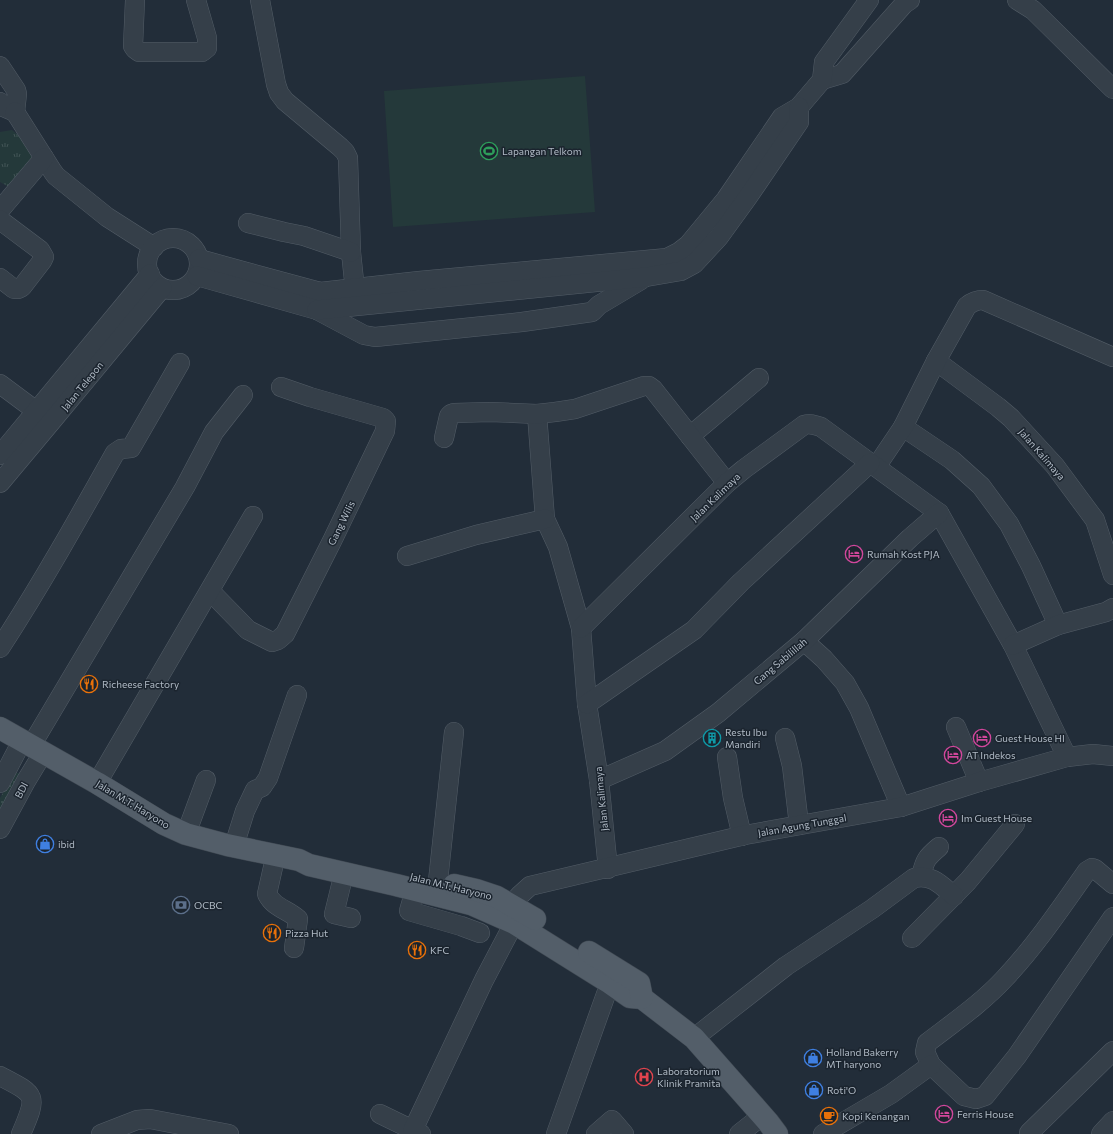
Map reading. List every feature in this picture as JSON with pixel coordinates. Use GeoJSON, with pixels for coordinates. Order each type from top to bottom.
{"type":"FeatureCollection","features":[{"type":"Feature","properties":{"kind":"main road","name":"Jalan M.T. Haryono"},"geometry":{"type":"LineString","coordinates":[[0,728],[97,783],[164,824],[186,834],[234,846],[276,854],[299,860],[309,865],[471,904],[508,915],[624,973],[639,983],[642,998]]}},
{"type":"Feature","properties":{"kind":"main road","name":"Jalan M.T. Haryono"},"geometry":{"type":"LineString","coordinates":[[299,860],[311,858],[344,862],[438,881],[476,890],[497,897],[508,915],[630,997],[642,998],[694,1038],[765,1126]]}},
{"type":"Feature","properties":{"kind":"street"},"geometry":{"type":"LineString","coordinates":[[135,0],[133,46],[135,49],[139,52],[202,52],[207,48],[208,44],[196,0]]}},
{"type":"Feature","properties":{"kind":"street"},"geometry":{"type":"LineString","coordinates":[[260,0],[279,93],[285,101],[340,147],[348,158],[351,252],[355,297]]}},
{"type":"Feature","properties":{"kind":"street"},"geometry":{"type":"LineString","coordinates":[[822,80],[824,62],[869,0]]}},
{"type":"Feature","properties":{"kind":"street"},"geometry":{"type":"LineString","coordinates":[[317,310],[355,297],[419,281],[645,269],[680,271],[694,264],[719,237],[733,203],[782,117],[799,107],[822,80],[842,74],[904,4],[910,0]]}},
{"type":"Feature","properties":{"kind":"street"},"geometry":{"type":"LineString","coordinates":[[1017,0],[1033,10],[1113,89]]}},
{"type":"Feature","properties":{"kind":"street"},"geometry":{"type":"LineString","coordinates":[[0,66],[16,90],[17,94],[8,107],[56,176],[107,217],[154,247]]}},
{"type":"Feature","properties":{"kind":"street"},"geometry":{"type":"LineString","coordinates":[[0,210],[44,158]]}},
{"type":"Feature","properties":{"kind":"street"},"geometry":{"type":"LineString","coordinates":[[0,220],[40,250],[44,256],[42,261],[22,287],[14,289],[0,278]]}},
{"type":"Feature","properties":{"kind":"street"},"geometry":{"type":"LineString","coordinates":[[248,223],[304,236],[351,252]]}},
{"type":"Feature","properties":{"kind":"street"},"geometry":{"type":"LineString","coordinates":[[171,238],[180,239],[189,243],[195,250],[198,267],[191,284],[182,289],[172,290],[156,281],[148,267],[150,253],[154,247],[162,241],[171,238]]}},
{"type":"Feature","properties":{"kind":"street"},"geometry":{"type":"LineString","coordinates":[[198,267],[320,292],[355,297]]}},
{"type":"Feature","properties":{"kind":"street"},"geometry":{"type":"LineString","coordinates":[[198,267],[317,310],[375,338],[522,322],[592,312],[645,269]]}},
{"type":"Feature","properties":{"kind":"street","name":"Jalan Telepon"},"geometry":{"type":"LineString","coordinates":[[0,455],[37,411],[156,281]]}},
{"type":"Feature","properties":{"kind":"street","name":"Jalan Telepon"},"geometry":{"type":"LineString","coordinates":[[0,483],[52,422],[156,281]]}},
{"type":"Feature","properties":{"kind":"street"},"geometry":{"type":"LineString","coordinates":[[317,310],[320,292]]}},
{"type":"Feature","properties":{"kind":"street"},"geometry":{"type":"LineString","coordinates":[[587,704],[694,630],[741,582],[873,465],[903,427],[936,361],[967,306],[971,302],[983,300],[1113,357]]}},
{"type":"Feature","properties":{"kind":"street","name":"Jalan Kalimaya"},"geometry":{"type":"LineString","coordinates":[[936,361],[998,407],[1055,466],[1095,520],[1113,575]]}},
{"type":"Feature","properties":{"kind":"street"},"geometry":{"type":"LineString","coordinates":[[0,648],[29,604],[57,557],[115,453],[121,449],[131,448],[180,363]]}},
{"type":"Feature","properties":{"kind":"street"},"geometry":{"type":"LineString","coordinates":[[690,436],[758,378]]}},
{"type":"Feature","properties":{"kind":"street"},"geometry":{"type":"LineString","coordinates":[[0,384],[52,422]]}},
{"type":"Feature","properties":{"kind":"street"},"geometry":{"type":"LineString","coordinates":[[444,438],[449,416],[454,413],[490,412],[537,414],[575,409],[644,386],[649,386],[727,483]]}},
{"type":"Feature","properties":{"kind":"street","name":"Gang Wilis"},"geometry":{"type":"LineString","coordinates":[[210,590],[248,630],[272,642],[278,640],[285,634],[330,546],[385,431],[386,421],[383,418],[281,387]]}},
{"type":"Feature","properties":{"kind":"street"},"geometry":{"type":"LineString","coordinates":[[0,783],[32,747],[185,487],[214,432],[243,395]]}},
{"type":"Feature","properties":{"kind":"street"},"geometry":{"type":"LineString","coordinates":[[537,414],[545,519],[558,547],[581,628]]}},
{"type":"Feature","properties":{"kind":"street","name":"Jalan Kalimaya"},"geometry":{"type":"LineString","coordinates":[[608,868],[599,780],[587,704],[581,628],[727,483],[804,425],[808,424],[821,427],[939,513],[1013,646],[1067,757]]}},
{"type":"Feature","properties":{"kind":"street"},"geometry":{"type":"LineString","coordinates":[[903,427],[952,460],[981,486],[1009,524],[1031,566],[1058,626]]}},
{"type":"Feature","properties":{"kind":"street","name":"Gang Sabilillah"},"geometry":{"type":"LineString","coordinates":[[599,780],[665,751],[718,713],[804,641],[910,538],[939,513]]}},
{"type":"Feature","properties":{"kind":"street"},"geometry":{"type":"LineString","coordinates":[[97,783],[254,516]]}},
{"type":"Feature","properties":{"kind":"street"},"geometry":{"type":"LineString","coordinates":[[408,556],[476,535],[545,519]]}},
{"type":"Feature","properties":{"kind":"street"},"geometry":{"type":"LineString","coordinates":[[1013,646],[1058,626],[1106,612],[1113,608]]}},
{"type":"Feature","properties":{"kind":"street"},"geometry":{"type":"LineString","coordinates":[[804,641],[824,659],[845,683],[859,708],[901,807]]}},
{"type":"Feature","properties":{"kind":"street"},"geometry":{"type":"LineString","coordinates":[[234,846],[245,811],[255,790],[262,787],[268,778],[297,695]]}},
{"type":"Feature","properties":{"kind":"street"},"geometry":{"type":"LineString","coordinates":[[956,727],[979,782]]}},
{"type":"Feature","properties":{"kind":"street"},"geometry":{"type":"LineString","coordinates":[[438,881],[454,732]]}},
{"type":"Feature","properties":{"kind":"street"},"geometry":{"type":"LineString","coordinates":[[785,738],[792,766],[799,825]]}},
{"type":"Feature","properties":{"kind":"street","name":"BDI"},"geometry":{"type":"LineString","coordinates":[[0,828],[26,781],[32,747]]}},
{"type":"Feature","properties":{"kind":"street","name":"Jalan Agung Tunggal"},"geometry":{"type":"LineString","coordinates":[[417,1132],[484,980],[508,915],[524,891],[530,886],[742,836],[901,807],[979,782],[1067,757],[1094,754],[1113,756]]}},
{"type":"Feature","properties":{"kind":"street"},"geometry":{"type":"LineString","coordinates":[[727,757],[733,798],[742,836]]}},
{"type":"Feature","properties":{"kind":"street"},"geometry":{"type":"LineString","coordinates":[[186,834],[206,780]]}},
{"type":"Feature","properties":{"kind":"street"},"geometry":{"type":"LineString","coordinates":[[912,938],[954,896],[983,864],[1015,824]]}},
{"type":"Feature","properties":{"kind":"street"},"geometry":{"type":"LineString","coordinates":[[921,876],[923,866],[928,856],[939,847]]}},
{"type":"Feature","properties":{"kind":"street"},"geometry":{"type":"LineString","coordinates":[[276,854],[267,894],[271,901],[292,913],[298,919],[294,948]]}},
{"type":"Feature","properties":{"kind":"street"},"geometry":{"type":"LineString","coordinates":[[1109,874],[1092,868],[1087,871],[1047,928],[1005,978],[989,994],[927,1043],[925,1052],[931,1065],[964,1096],[976,1099],[985,1096],[1017,1056],[1113,917]]}},
{"type":"Feature","properties":{"kind":"street"},"geometry":{"type":"LineString","coordinates":[[344,873],[334,914],[351,918]]}},
{"type":"Feature","properties":{"kind":"street"},"geometry":{"type":"LineString","coordinates":[[694,1038],[786,966],[872,909],[914,878],[921,876],[937,881],[954,896]]}},
{"type":"Feature","properties":{"kind":"street"},"geometry":{"type":"LineString","coordinates":[[415,890],[409,911],[480,933]]}},
{"type":"Feature","properties":{"kind":"street"},"geometry":{"type":"LineString","coordinates":[[461,926],[471,904]]}},
{"type":"Feature","properties":{"kind":"street"},"geometry":{"type":"LineString","coordinates":[[556,1134],[610,983]]}},
{"type":"Feature","properties":{"kind":"street"},"geometry":{"type":"LineString","coordinates":[[1028,1133],[1113,1050]]}},
{"type":"Feature","properties":{"kind":"street"},"geometry":{"type":"LineString","coordinates":[[823,1134],[891,1094],[931,1065]]}},
{"type":"Feature","properties":{"kind":"street"},"geometry":{"type":"LineString","coordinates":[[0,1076],[29,1093],[32,1101],[29,1114],[20,1134]]}},
{"type":"Feature","properties":{"kind":"street"},"geometry":{"type":"LineString","coordinates":[[380,1114],[417,1132]]}},
{"type":"Feature","properties":{"kind":"street"},"geometry":{"type":"LineString","coordinates":[[101,1134],[137,1120],[150,1119],[219,1133]]}},
{"type":"Feature","properties":{"kind":"street"},"geometry":{"type":"LineString","coordinates":[[596,1134],[612,1120],[624,1134]]}},
{"type":"Feature","properties":{"kind":"street"},"geometry":{"type":"LineString","coordinates":[[1101,1134],[1113,1121]]}},
{"type":"Feature","properties":{"kind":"street"},"geometry":{"type":"LineString","coordinates":[[739,1134],[765,1126]]}},
{"type":"Feature","properties":{"kind":"green space","name":"Lapangan Telkom"},"geometry":{"type":"Polygon","coordinates":[[[585,76],[595,212],[393,227],[384,91],[585,76]]]}},
{"type":"Feature","properties":{"kind":"green space"},"geometry":{"type":"Polygon","coordinates":[[[12,130],[25,141],[34,161],[9,187],[0,182],[0,132],[12,130]]]}},
{"type":"Feature","properties":{"kind":"green space"},"geometry":{"type":"Polygon","coordinates":[[[15,773],[22,774],[0,820],[0,798],[15,773]]]}},
{"type":"Feature","properties":{"kind":"place","name":"Lapangan Telkom"},"geometry":{"type":"Point","coordinates":[489,151]}},
{"type":"Feature","properties":{"kind":"place","name":"Rumah Kost PJA"},"geometry":{"type":"Point","coordinates":[854,554]}},
{"type":"Feature","properties":{"kind":"place","name":"Richeese Factory"},"geometry":{"type":"Point","coordinates":[89,684]}},
{"type":"Feature","properties":{"kind":"place","name":"Restu Ibu Mandiri"},"geometry":{"type":"Point","coordinates":[712,738]}},
{"type":"Feature","properties":{"kind":"place","name":"Guest House HI"},"geometry":{"type":"Point","coordinates":[982,738]}},
{"type":"Feature","properties":{"kind":"place","name":"AT Indekos"},"geometry":{"type":"Point","coordinates":[953,755]}},
{"type":"Feature","properties":{"kind":"place","name":"Im Guest House"},"geometry":{"type":"Point","coordinates":[948,818]}},
{"type":"Feature","properties":{"kind":"place","name":"ibid"},"geometry":{"type":"Point","coordinates":[45,844]}},
{"type":"Feature","properties":{"kind":"place","name":"OCBC"},"geometry":{"type":"Point","coordinates":[181,905]}},
{"type":"Feature","properties":{"kind":"place","name":"Pizza Hut"},"geometry":{"type":"Point","coordinates":[272,933]}},
{"type":"Feature","properties":{"kind":"place","name":"KFC"},"geometry":{"type":"Point","coordinates":[417,950]}},
{"type":"Feature","properties":{"kind":"place","name":"Holland Bakerry MT haryono"},"geometry":{"type":"Point","coordinates":[813,1058]}},
{"type":"Feature","properties":{"kind":"place","name":"Laboratorium Klinik Pramita"},"geometry":{"type":"Point","coordinates":[644,1077]}},
{"type":"Feature","properties":{"kind":"place","name":"Roti'O"},"geometry":{"type":"Point","coordinates":[814,1090]}},
{"type":"Feature","properties":{"kind":"place","name":"Ferris House"},"geometry":{"type":"Point","coordinates":[944,1114]}},
{"type":"Feature","properties":{"kind":"place","name":"Kopi Kenangan"},"geometry":{"type":"Point","coordinates":[829,1116]}}]}
